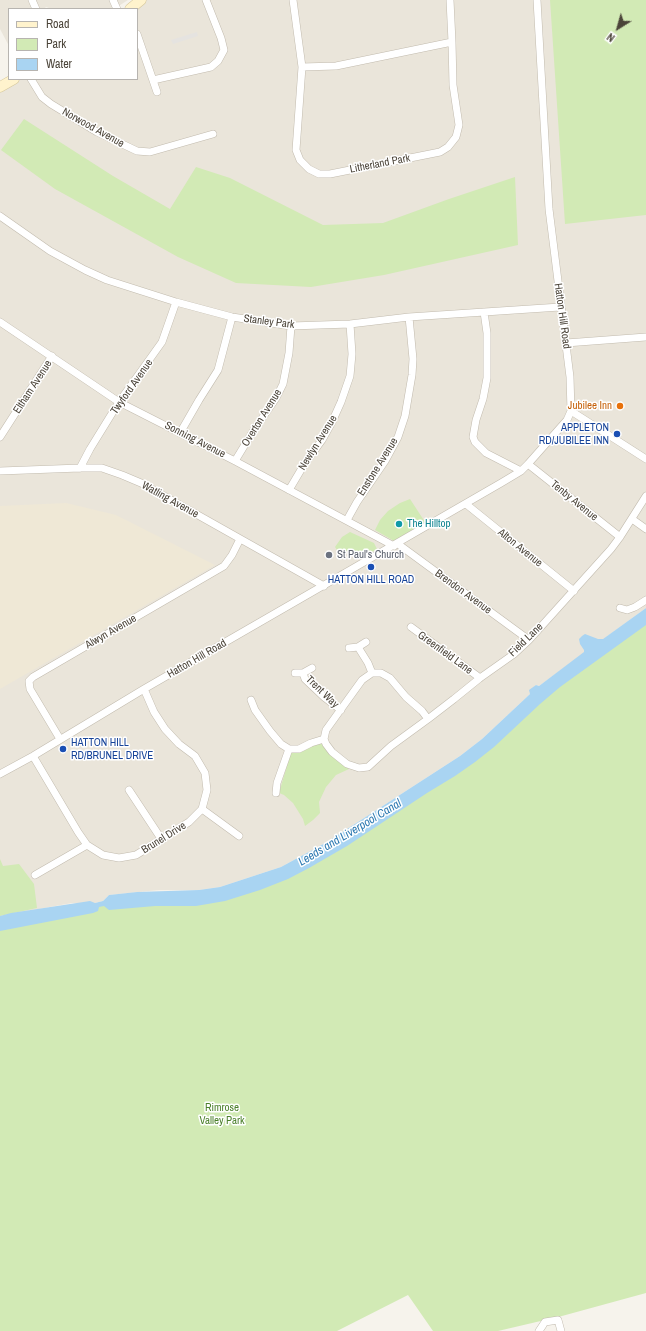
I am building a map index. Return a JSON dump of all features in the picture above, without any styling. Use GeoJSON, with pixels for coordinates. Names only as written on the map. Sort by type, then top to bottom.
{"type":"FeatureCollection","features":[{"type":"Feature","properties":{"kind":"main road"},"geometry":{"type":"LineString","coordinates":[[131,8],[140,0]]}},
{"type":"Feature","properties":{"kind":"main road"},"geometry":{"type":"LineString","coordinates":[[0,87],[12,80]]}},
{"type":"Feature","properties":{"kind":"street"},"geometry":{"type":"LineString","coordinates":[[153,80],[210,66],[218,61],[224,50],[221,38],[206,0]]}},
{"type":"Feature","properties":{"kind":"street","name":"Litherland Park"},"geometry":{"type":"LineString","coordinates":[[293,0],[302,67],[296,150],[300,160],[309,169],[319,174],[330,174],[440,152],[448,147],[456,136],[459,125],[453,85],[450,0]]}},
{"type":"Feature","properties":{"kind":"street","name":"Hatton Hill Road"},"geometry":{"type":"LineString","coordinates":[[0,774],[521,471],[567,420],[572,411],[566,343],[560,307],[549,209],[537,0]]}},
{"type":"Feature","properties":{"kind":"street"},"geometry":{"type":"LineString","coordinates":[[138,37],[157,92]]}},
{"type":"Feature","properties":{"kind":"street"},"geometry":{"type":"LineString","coordinates":[[302,67],[336,66],[452,42]]}},
{"type":"Feature","properties":{"kind":"street","name":"Norwood Avenue"},"geometry":{"type":"LineString","coordinates":[[32,80],[42,96],[51,104],[97,132],[137,151],[150,152],[213,134]]}},
{"type":"Feature","properties":{"kind":"street","name":"Stanley Park"},"geometry":{"type":"LineString","coordinates":[[0,216],[50,251],[107,280],[176,302],[232,317],[291,326],[350,324],[409,317],[560,307]]}},
{"type":"Feature","properties":{"kind":"street","name":"Twyford Avenue"},"geometry":{"type":"LineString","coordinates":[[80,468],[119,402],[162,342],[176,302]]}},
{"type":"Feature","properties":{"kind":"street"},"geometry":{"type":"LineString","coordinates":[[484,312],[488,346],[487,378],[473,437],[475,442],[486,453],[521,471]]}},
{"type":"Feature","properties":{"kind":"street"},"geometry":{"type":"LineString","coordinates":[[180,433],[198,400],[218,370],[232,317]]}},
{"type":"Feature","properties":{"kind":"street","name":"Enstone Avenue"},"geometry":{"type":"LineString","coordinates":[[348,520],[357,502],[385,461],[398,437],[405,416],[412,375],[413,359],[409,317]]}},
{"type":"Feature","properties":{"kind":"street","name":"Sonning Avenue"},"geometry":{"type":"LineString","coordinates":[[0,322],[119,402],[396,545]]}},
{"type":"Feature","properties":{"kind":"street","name":"Newlyn Avenue"},"geometry":{"type":"LineString","coordinates":[[289,490],[305,463],[322,440],[341,402],[350,376],[352,354],[350,324]]}},
{"type":"Feature","properties":{"kind":"street","name":"Overton Avenue"},"geometry":{"type":"LineString","coordinates":[[235,461],[276,398],[283,384],[289,353],[291,326]]}},
{"type":"Feature","properties":{"kind":"street"},"geometry":{"type":"LineString","coordinates":[[566,343],[646,337]]}},
{"type":"Feature","properties":{"kind":"street","name":"Eltham Avenue"},"geometry":{"type":"LineString","coordinates":[[0,437],[52,356]]}},
{"type":"Feature","properties":{"kind":"street"},"geometry":{"type":"LineString","coordinates":[[572,411],[646,459]]}},
{"type":"Feature","properties":{"kind":"street","name":"Tenby Avenue"},"geometry":{"type":"LineString","coordinates":[[528,464],[620,537]]}},
{"type":"Feature","properties":{"kind":"street","name":"Watling Avenue"},"geometry":{"type":"LineString","coordinates":[[0,471],[102,468],[141,483],[324,586]]}},
{"type":"Feature","properties":{"kind":"street","name":"Field Lane"},"geometry":{"type":"LineString","coordinates":[[324,739],[332,752],[347,764],[359,768],[368,767],[391,746],[514,654],[529,640],[574,591],[620,537],[646,496]]}},
{"type":"Feature","properties":{"kind":"street","name":"Alton Avenue"},"geometry":{"type":"LineString","coordinates":[[466,504],[574,591]]}},
{"type":"Feature","properties":{"kind":"street"},"geometry":{"type":"LineString","coordinates":[[632,519],[646,529]]}},
{"type":"Feature","properties":{"kind":"street","name":"Alwyn Avenue"},"geometry":{"type":"LineString","coordinates":[[60,739],[30,689],[29,681],[33,676],[224,566],[232,555],[240,539]]}},
{"type":"Feature","properties":{"kind":"street","name":"Brendon Avenue"},"geometry":{"type":"LineString","coordinates":[[396,545],[529,640]]}},
{"type":"Feature","properties":{"kind":"street"},"geometry":{"type":"LineString","coordinates":[[620,608],[627,610],[646,600]]}},
{"type":"Feature","properties":{"kind":"street","name":"Greenfield Lane"},"geometry":{"type":"LineString","coordinates":[[411,627],[480,678]]}},
{"type":"Feature","properties":{"kind":"street"},"geometry":{"type":"LineString","coordinates":[[349,648],[358,647],[366,642]]}},
{"type":"Feature","properties":{"kind":"street"},"geometry":{"type":"LineString","coordinates":[[358,647],[372,672]]}},
{"type":"Feature","properties":{"kind":"street","name":"Trent Way"},"geometry":{"type":"LineString","coordinates":[[312,668],[299,673],[324,697],[341,710]]}},
{"type":"Feature","properties":{"kind":"street"},"geometry":{"type":"LineString","coordinates":[[251,700],[254,710],[281,744],[289,749],[299,749],[324,739],[326,730],[362,680],[372,672]]}},
{"type":"Feature","properties":{"kind":"street"},"geometry":{"type":"LineString","coordinates":[[372,672],[390,678],[406,698],[422,711],[428,719]]}},
{"type":"Feature","properties":{"kind":"street"},"geometry":{"type":"LineString","coordinates":[[144,689],[154,712],[165,729],[179,744],[195,756],[205,773],[207,790],[202,809],[238,836]]}},
{"type":"Feature","properties":{"kind":"street"},"geometry":{"type":"LineString","coordinates":[[276,793],[276,783],[289,749]]}},
{"type":"Feature","properties":{"kind":"street"},"geometry":{"type":"LineString","coordinates":[[33,756],[87,846],[35,875]]}},
{"type":"Feature","properties":{"kind":"street"},"geometry":{"type":"LineString","coordinates":[[129,790],[162,840]]}},
{"type":"Feature","properties":{"kind":"street","name":"Brunel Drive"},"geometry":{"type":"LineString","coordinates":[[87,846],[103,855],[119,858],[136,856],[189,822],[202,809]]}},
{"type":"Feature","properties":{"kind":"street"},"geometry":{"type":"LineString","coordinates":[[539,1331],[545,1322],[558,1320],[561,1331]]}},
{"type":"Feature","properties":{"kind":"shaded area"},"geometry":{"type":"Polygon","coordinates":[[[0,0],[128,0],[116,8],[8,8],[8,44],[0,29],[0,0]]]}},
{"type":"Feature","properties":{"kind":"shaded area"},"geometry":{"type":"Polygon","coordinates":[[[141,0],[646,0],[646,608],[539,686],[536,685],[530,694],[482,739],[460,756],[327,842],[281,867],[220,887],[199,890],[159,890],[109,895],[103,901],[95,903],[72,903],[0,916],[0,87],[12,80],[138,80],[137,8],[141,0]]]}},
{"type":"Feature","properties":{"kind":"shaded area"},"geometry":{"type":"Polygon","coordinates":[[[197,32],[198,36],[173,44],[171,40],[197,32]]]}},
{"type":"Feature","properties":{"kind":"shaded area"},"geometry":{"type":"Polygon","coordinates":[[[66,503],[116,515],[215,565],[0,689],[0,506],[66,503]]]}},
{"type":"Feature","properties":{"kind":"green space"},"geometry":{"type":"Polygon","coordinates":[[[550,0],[646,0],[646,215],[565,224],[550,0]]]}},
{"type":"Feature","properties":{"kind":"green space"},"geometry":{"type":"Polygon","coordinates":[[[24,119],[113,176],[170,209],[196,167],[230,178],[323,225],[383,223],[515,177],[518,245],[384,275],[311,287],[236,283],[178,257],[55,189],[1,150],[24,119]]]}},
{"type":"Feature","properties":{"kind":"green space"},"geometry":{"type":"Polygon","coordinates":[[[410,499],[425,522],[394,541],[375,530],[380,520],[388,511],[400,503],[410,499]]]}},
{"type":"Feature","properties":{"kind":"green space"},"geometry":{"type":"Polygon","coordinates":[[[350,532],[374,543],[377,549],[361,559],[350,550],[339,553],[335,547],[342,537],[350,532]]]}},
{"type":"Feature","properties":{"kind":"green space","name":"Rimrose Valley Park"},"geometry":{"type":"Polygon","coordinates":[[[646,617],[646,1293],[562,1316],[498,1331],[433,1331],[408,1295],[337,1331],[0,1331],[0,924],[105,904],[158,899],[266,880],[410,796],[646,617]]]}},
{"type":"Feature","properties":{"kind":"green space"},"geometry":{"type":"Polygon","coordinates":[[[322,743],[327,751],[349,769],[336,775],[326,787],[319,802],[320,813],[305,826],[303,819],[293,803],[284,795],[279,793],[291,752],[300,752],[315,744],[322,743]]]}},
{"type":"Feature","properties":{"kind":"green space"},"geometry":{"type":"Polygon","coordinates":[[[0,859],[3,866],[19,864],[34,884],[37,908],[0,916],[0,859]]]}},
{"type":"Feature","properties":{"kind":"water","name":"Leeds and Liverpool Canal"},"geometry":{"type":"Polygon","coordinates":[[[646,608],[646,625],[560,687],[494,747],[475,762],[347,846],[288,879],[225,901],[196,906],[155,906],[109,910],[104,906],[99,907],[98,911],[93,913],[0,931],[0,916],[11,913],[90,901],[95,903],[103,901],[109,895],[137,892],[199,890],[220,887],[281,867],[327,842],[460,756],[482,739],[530,694],[529,690],[536,685],[539,686],[584,652],[579,639],[582,636],[585,634],[598,639],[603,639],[646,608]]]}},
{"type":"Feature","properties":{"kind":"place","name":"Jubilee Inn"},"geometry":{"type":"Point","coordinates":[620,406]}},
{"type":"Feature","properties":{"kind":"place","name":"APPLETON RD/JUBILEE INN"},"geometry":{"type":"Point","coordinates":[617,434]}},
{"type":"Feature","properties":{"kind":"place","name":"The Hilltop"},"geometry":{"type":"Point","coordinates":[399,524]}},
{"type":"Feature","properties":{"kind":"place","name":"St Paul's Church"},"geometry":{"type":"Point","coordinates":[329,555]}},
{"type":"Feature","properties":{"kind":"place","name":"HATTON HILL ROAD"},"geometry":{"type":"Point","coordinates":[371,567]}},
{"type":"Feature","properties":{"kind":"place","name":"HATTON HILL RD/BRUNEL DRIVE"},"geometry":{"type":"Point","coordinates":[63,749]}}]}
